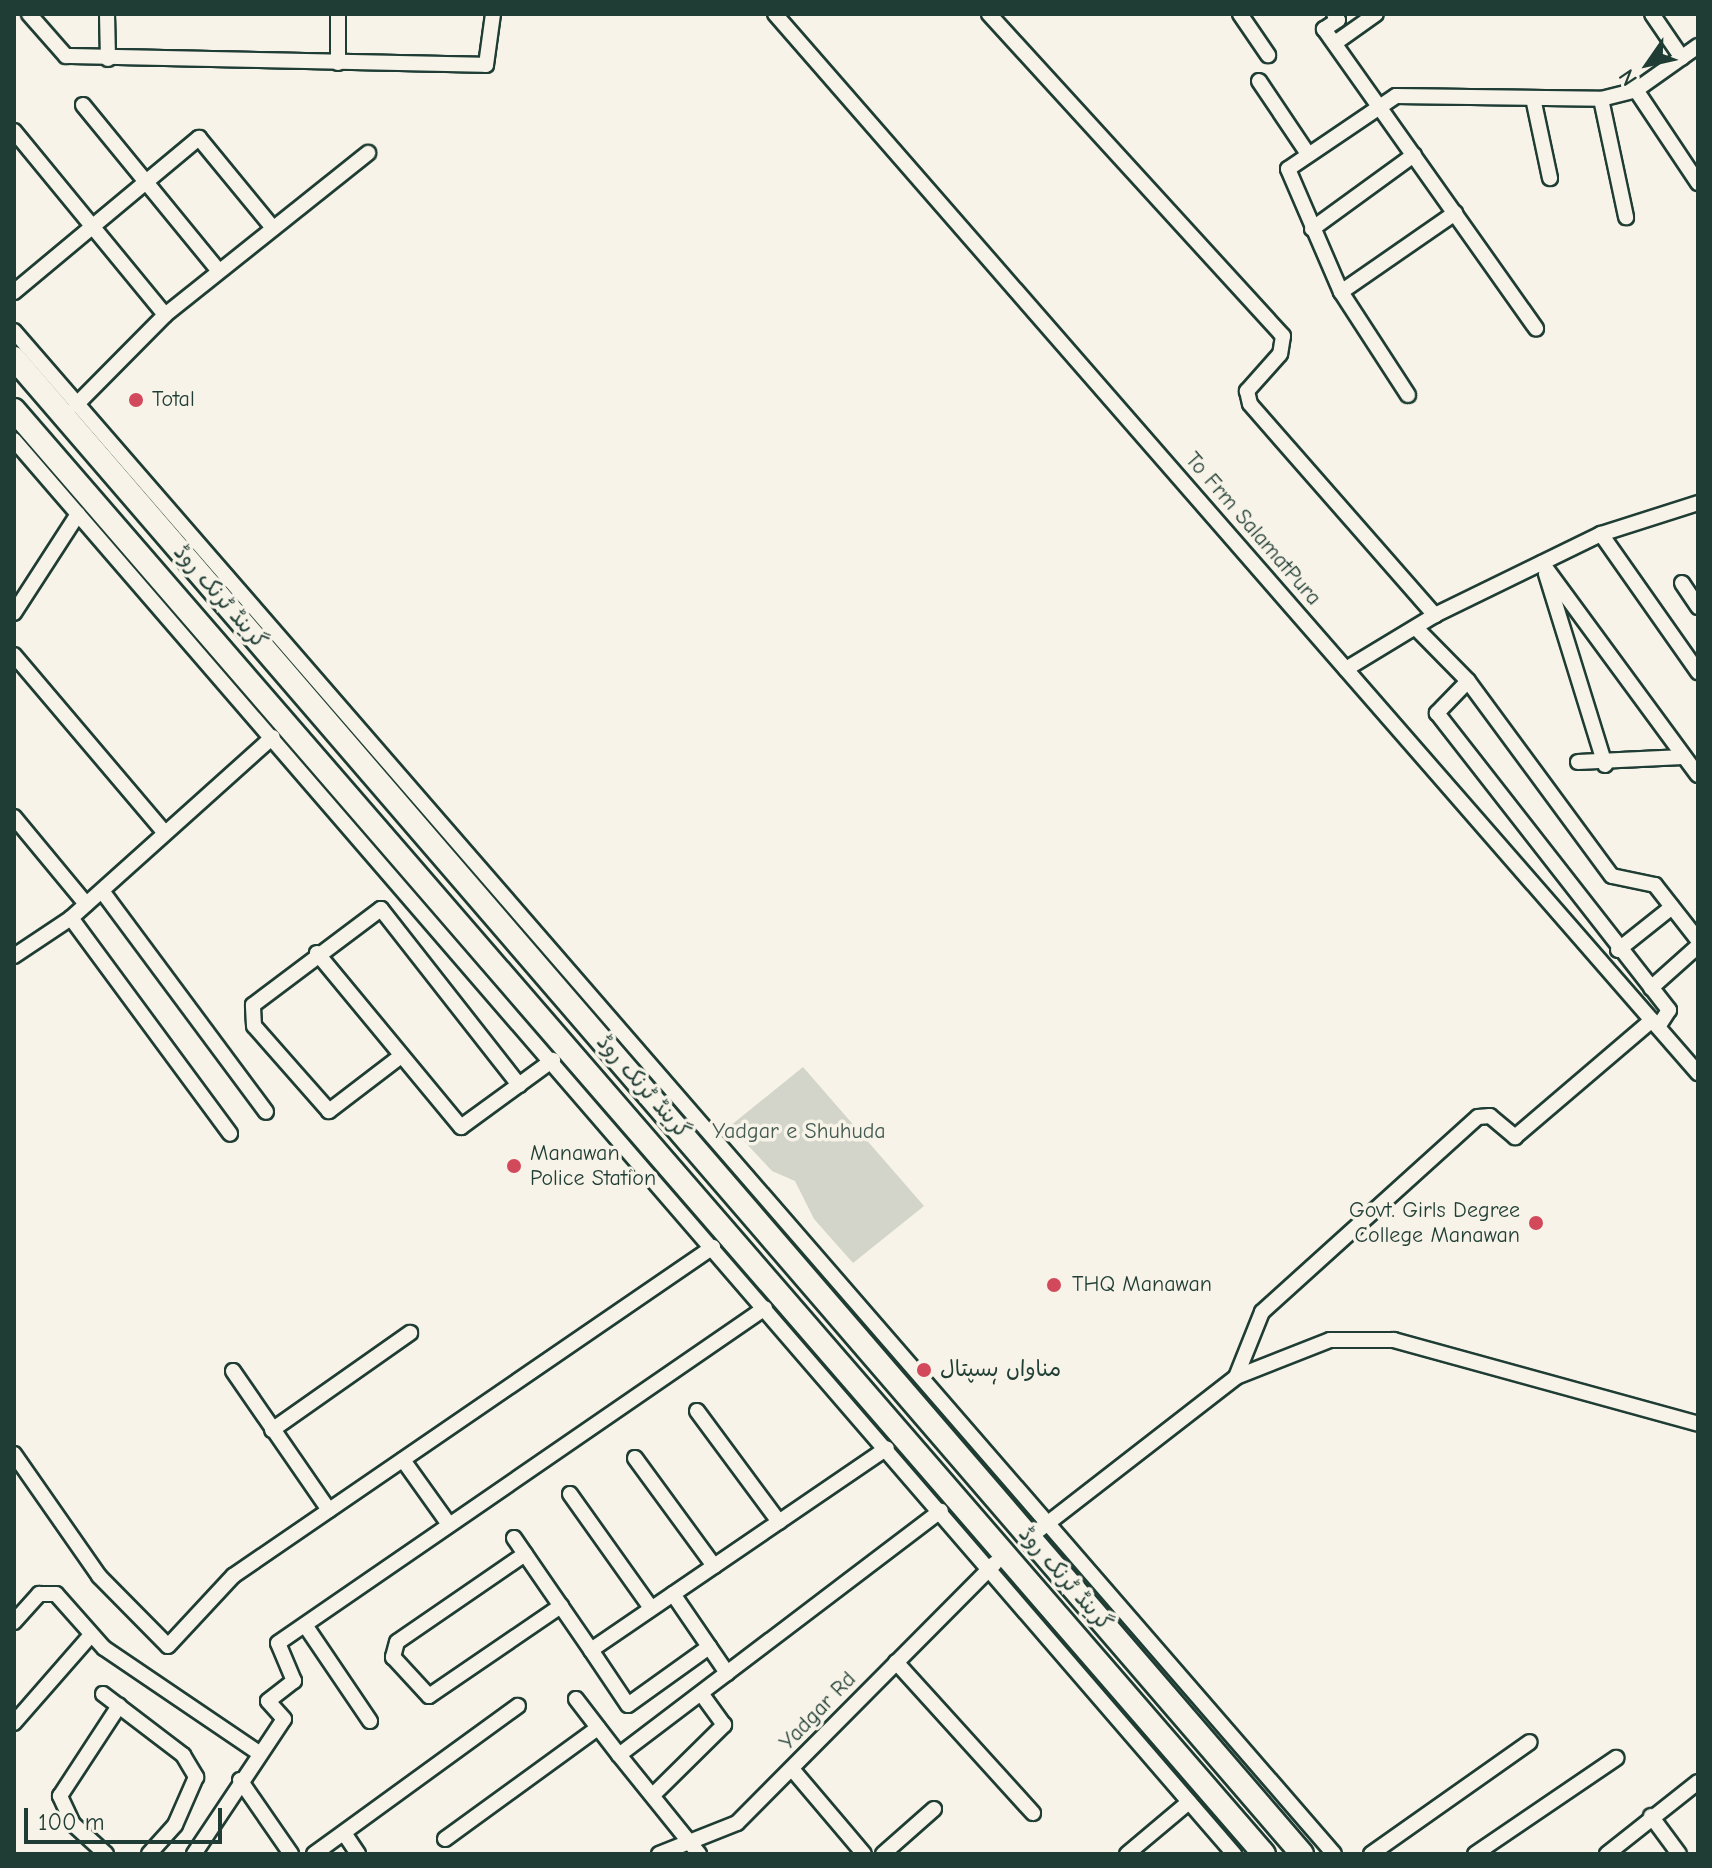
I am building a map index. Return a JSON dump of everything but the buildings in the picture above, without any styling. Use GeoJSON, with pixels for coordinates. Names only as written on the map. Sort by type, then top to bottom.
{"type":"FeatureCollection","features":[{"type":"Feature","properties":{"kind":"highway","name":"گرینڈ ٹرنک روڈ"},"geometry":{"type":"LineString","coordinates":[[14,358],[78,415],[123,472],[626,1051],[758,1221],[950,1428],[1302,1854]]}},
{"type":"Feature","properties":{"kind":"highway","name":"گرینڈ ٹرنک روڈ"},"geometry":{"type":"LineString","coordinates":[[14,410],[736,1242],[998,1561],[1264,1854]]}},
{"type":"Feature","properties":{"kind":"highway"},"geometry":{"type":"LineString","coordinates":[[736,1242],[758,1221]]}},
{"type":"Feature","properties":{"kind":"street"},"geometry":{"type":"LineString","coordinates":[[29,14],[66,56],[486,65],[493,14]]}},
{"type":"Feature","properties":{"kind":"street"},"geometry":{"type":"LineString","coordinates":[[107,14],[108,59]]}},
{"type":"Feature","properties":{"kind":"street"},"geometry":{"type":"LineString","coordinates":[[338,14],[338,63]]}},
{"type":"Feature","properties":{"kind":"street","name":"To Frm SalamatPura"},"geometry":{"type":"LineString","coordinates":[[775,14],[1698,1073]]}},
{"type":"Feature","properties":{"kind":"street"},"geometry":{"type":"LineString","coordinates":[[989,14],[1283,336],[1280,354],[1247,391],[1250,404],[1435,615]]}},
{"type":"Feature","properties":{"kind":"street"},"geometry":{"type":"LineString","coordinates":[[1240,14],[1268,55]]}},
{"type":"Feature","properties":{"kind":"street"},"geometry":{"type":"LineString","coordinates":[[1334,14],[1338,20],[1324,29],[1536,328]]}},
{"type":"Feature","properties":{"kind":"street"},"geometry":{"type":"LineString","coordinates":[[1335,43],[1376,14]]}},
{"type":"Feature","properties":{"kind":"street"},"geometry":{"type":"LineString","coordinates":[[1652,14],[1682,58]]}},
{"type":"Feature","properties":{"kind":"street"},"geometry":{"type":"LineString","coordinates":[[1408,395],[1341,292],[1288,174],[1308,154],[1396,96],[1601,99],[1636,90],[1698,46]]}},
{"type":"Feature","properties":{"kind":"street"},"geometry":{"type":"LineString","coordinates":[[1259,81],[1308,154]]}},
{"type":"Feature","properties":{"kind":"street"},"geometry":{"type":"LineString","coordinates":[[1636,90],[1698,183]]}},
{"type":"Feature","properties":{"kind":"street"},"geometry":{"type":"LineString","coordinates":[[1533,98],[1550,178]]}},
{"type":"Feature","properties":{"kind":"street"},"geometry":{"type":"LineString","coordinates":[[1601,99],[1626,217]]}},
{"type":"Feature","properties":{"kind":"street"},"geometry":{"type":"LineString","coordinates":[[83,105],[218,270]]}},
{"type":"Feature","properties":{"kind":"street"},"geometry":{"type":"LineString","coordinates":[[14,131],[165,315]]}},
{"type":"Feature","properties":{"kind":"street"},"geometry":{"type":"LineString","coordinates":[[14,292],[199,138],[273,228]]}},
{"type":"Feature","properties":{"kind":"street"},"geometry":{"type":"LineString","coordinates":[[14,331],[78,415],[165,315],[368,153]]}},
{"type":"Feature","properties":{"kind":"street"},"geometry":{"type":"LineString","coordinates":[[1312,229],[1414,155]]}},
{"type":"Feature","properties":{"kind":"street"},"geometry":{"type":"LineString","coordinates":[[1341,292],[1455,213]]}},
{"type":"Feature","properties":{"kind":"street"},"geometry":{"type":"LineString","coordinates":[[14,440],[941,1511],[998,1561],[1189,1802],[1234,1854]]}},
{"type":"Feature","properties":{"kind":"street"},"geometry":{"type":"LineString","coordinates":[[1346,669],[1435,615],[1601,534],[1698,503]]}},
{"type":"Feature","properties":{"kind":"street"},"geometry":{"type":"LineString","coordinates":[[14,613],[78,514]]}},
{"type":"Feature","properties":{"kind":"street"},"geometry":{"type":"LineString","coordinates":[[1601,534],[1698,672]]}},
{"type":"Feature","properties":{"kind":"street"},"geometry":{"type":"LineString","coordinates":[[1542,563],[1698,775]]}},
{"type":"Feature","properties":{"kind":"street"},"geometry":{"type":"LineString","coordinates":[[1542,563],[1605,765]]}},
{"type":"Feature","properties":{"kind":"street"},"geometry":{"type":"LineString","coordinates":[[1682,583],[1698,607]]}},
{"type":"Feature","properties":{"kind":"street"},"geometry":{"type":"LineString","coordinates":[[1416,628],[1468,681],[1612,876],[1649,881],[1698,940]]}},
{"type":"Feature","properties":{"kind":"street"},"geometry":{"type":"LineString","coordinates":[[14,655],[165,833]]}},
{"type":"Feature","properties":{"kind":"street"},"geometry":{"type":"LineString","coordinates":[[1236,1377],[1262,1312],[1478,1117],[1490,1116],[1515,1137],[1670,1014],[1437,713],[1468,681]]}},
{"type":"Feature","properties":{"kind":"street"},"geometry":{"type":"LineString","coordinates":[[14,956],[71,918],[273,737]]}},
{"type":"Feature","properties":{"kind":"street"},"geometry":{"type":"LineString","coordinates":[[1578,762],[1605,765],[1683,757]]}},
{"type":"Feature","properties":{"kind":"street"},"geometry":{"type":"LineString","coordinates":[[14,817],[86,904]]}},
{"type":"Feature","properties":{"kind":"street"},"geometry":{"type":"LineString","coordinates":[[102,891],[266,1112]]}},
{"type":"Feature","properties":{"kind":"street"},"geometry":{"type":"LineString","coordinates":[[1618,950],[1672,907]]}},
{"type":"Feature","properties":{"kind":"street"},"geometry":{"type":"LineString","coordinates":[[401,1056],[329,1111],[254,1026],[255,1001],[381,909],[519,1085]]}},
{"type":"Feature","properties":{"kind":"street"},"geometry":{"type":"LineString","coordinates":[[71,918],[230,1134]]}},
{"type":"Feature","properties":{"kind":"street"},"geometry":{"type":"LineString","coordinates":[[1651,988],[1698,946]]}},
{"type":"Feature","properties":{"kind":"street"},"geometry":{"type":"LineString","coordinates":[[317,953],[461,1127],[553,1060]]}},
{"type":"Feature","properties":{"kind":"street"},"geometry":{"type":"LineString","coordinates":[[626,1051],[950,1428]]}},
{"type":"Feature","properties":{"kind":"street"},"geometry":{"type":"LineString","coordinates":[[14,1454],[99,1576],[168,1646],[217,1588],[713,1247]]}},
{"type":"Feature","properties":{"kind":"street"},"geometry":{"type":"LineString","coordinates":[[194,1854],[240,1780],[284,1719],[270,1697],[294,1681],[278,1643],[448,1523],[765,1308]]}},
{"type":"Feature","properties":{"kind":"street"},"geometry":{"type":"LineString","coordinates":[[272,1430],[410,1333]]}},
{"type":"Feature","properties":{"kind":"street"},"geometry":{"type":"LineString","coordinates":[[1334,1854],[1038,1531],[1236,1377],[1283,1353],[1373,1337],[1698,1424]]}},
{"type":"Feature","properties":{"kind":"street"},"geometry":{"type":"LineString","coordinates":[[233,1371],[329,1510]]}},
{"type":"Feature","properties":{"kind":"street"},"geometry":{"type":"LineString","coordinates":[[697,1411],[779,1522]]}},
{"type":"Feature","properties":{"kind":"street"},"geometry":{"type":"LineString","coordinates":[[591,1650],[887,1448]]}},
{"type":"Feature","properties":{"kind":"street"},"geometry":{"type":"LineString","coordinates":[[635,1458],[714,1566]]}},
{"type":"Feature","properties":{"kind":"street"},"geometry":{"type":"LineString","coordinates":[[403,1460],[448,1523]]}},
{"type":"Feature","properties":{"kind":"street"},"geometry":{"type":"LineString","coordinates":[[570,1494],[651,1608]]}},
{"type":"Feature","properties":{"kind":"street"},"geometry":{"type":"LineString","coordinates":[[619,1755],[941,1511]]}},
{"type":"Feature","properties":{"kind":"street"},"geometry":{"type":"LineString","coordinates":[[514,1538],[628,1705],[709,1647]]}},
{"type":"Feature","properties":{"kind":"street"},"geometry":{"type":"LineString","coordinates":[[525,1554],[397,1642],[393,1657],[429,1696],[561,1606]]}},
{"type":"Feature","properties":{"kind":"street","name":"Yadgar Rd"},"geometry":{"type":"LineString","coordinates":[[659,1854],[690,1839],[737,1823],[998,1561]]}},
{"type":"Feature","properties":{"kind":"street"},"geometry":{"type":"LineString","coordinates":[[14,1622],[47,1592],[91,1635],[212,1728],[259,1753]]}},
{"type":"Feature","properties":{"kind":"street"},"geometry":{"type":"LineString","coordinates":[[673,1594],[727,1673]]}},
{"type":"Feature","properties":{"kind":"street"},"geometry":{"type":"LineString","coordinates":[[305,1625],[370,1721]]}},
{"type":"Feature","properties":{"kind":"street"},"geometry":{"type":"LineString","coordinates":[[14,1723],[91,1635]]}},
{"type":"Feature","properties":{"kind":"street"},"geometry":{"type":"LineString","coordinates":[[896,1662],[1033,1813]]}},
{"type":"Feature","properties":{"kind":"street"},"geometry":{"type":"LineString","coordinates":[[653,1795],[724,1725],[701,1693]]}},
{"type":"Feature","properties":{"kind":"street"},"geometry":{"type":"LineString","coordinates":[[103,1694],[183,1755],[196,1777],[175,1825],[149,1854]]}},
{"type":"Feature","properties":{"kind":"street"},"geometry":{"type":"LineString","coordinates":[[576,1699],[699,1854]]}},
{"type":"Feature","properties":{"kind":"street"},"geometry":{"type":"LineString","coordinates":[[106,1854],[73,1824],[60,1796],[119,1706]]}},
{"type":"Feature","properties":{"kind":"street"},"geometry":{"type":"LineString","coordinates":[[314,1854],[518,1706]]}},
{"type":"Feature","properties":{"kind":"street"},"geometry":{"type":"LineString","coordinates":[[445,1839],[598,1728]]}},
{"type":"Feature","properties":{"kind":"street"},"geometry":{"type":"LineString","coordinates":[[1371,1854],[1530,1742]]}},
{"type":"Feature","properties":{"kind":"street"},"geometry":{"type":"LineString","coordinates":[[1475,1854],[1616,1758]]}},
{"type":"Feature","properties":{"kind":"street"},"geometry":{"type":"LineString","coordinates":[[792,1769],[864,1854]]}},
{"type":"Feature","properties":{"kind":"street"},"geometry":{"type":"LineString","coordinates":[[240,1780],[291,1854]]}},
{"type":"Feature","properties":{"kind":"street"},"geometry":{"type":"LineString","coordinates":[[1607,1854],[1651,1816],[1698,1782]]}},
{"type":"Feature","properties":{"kind":"street"},"geometry":{"type":"LineString","coordinates":[[1127,1854],[1189,1802]]}},
{"type":"Feature","properties":{"kind":"street"},"geometry":{"type":"LineString","coordinates":[[883,1854],[934,1809]]}},
{"type":"Feature","properties":{"kind":"street"},"geometry":{"type":"LineString","coordinates":[[1651,1816],[1679,1854]]}},
{"type":"Feature","properties":{"kind":"street"},"geometry":{"type":"LineString","coordinates":[[344,1833],[358,1854]]}},
{"type":"Feature","properties":{"kind":"green space","name":"Yadgar e Shuhuda"},"geometry":{"type":"Polygon","coordinates":[[[803,1067],[924,1206],[853,1263],[814,1219],[795,1181],[772,1171],[730,1126],[803,1067]]]}},
{"type":"Feature","properties":{"kind":"place","name":"Total"},"geometry":{"type":"Point","coordinates":[136,400]}},
{"type":"Feature","properties":{"kind":"place","name":"Manawan Police Station"},"geometry":{"type":"Point","coordinates":[514,1166]}},
{"type":"Feature","properties":{"kind":"place","name":"Govt. Girls Degree College Manawan"},"geometry":{"type":"Point","coordinates":[1536,1223]}},
{"type":"Feature","properties":{"kind":"place","name":"THQ Manawan"},"geometry":{"type":"Point","coordinates":[1054,1285]}},
{"type":"Feature","properties":{"kind":"place","name":"مناواں ہسپتال"},"geometry":{"type":"Point","coordinates":[924,1370]}}]}
